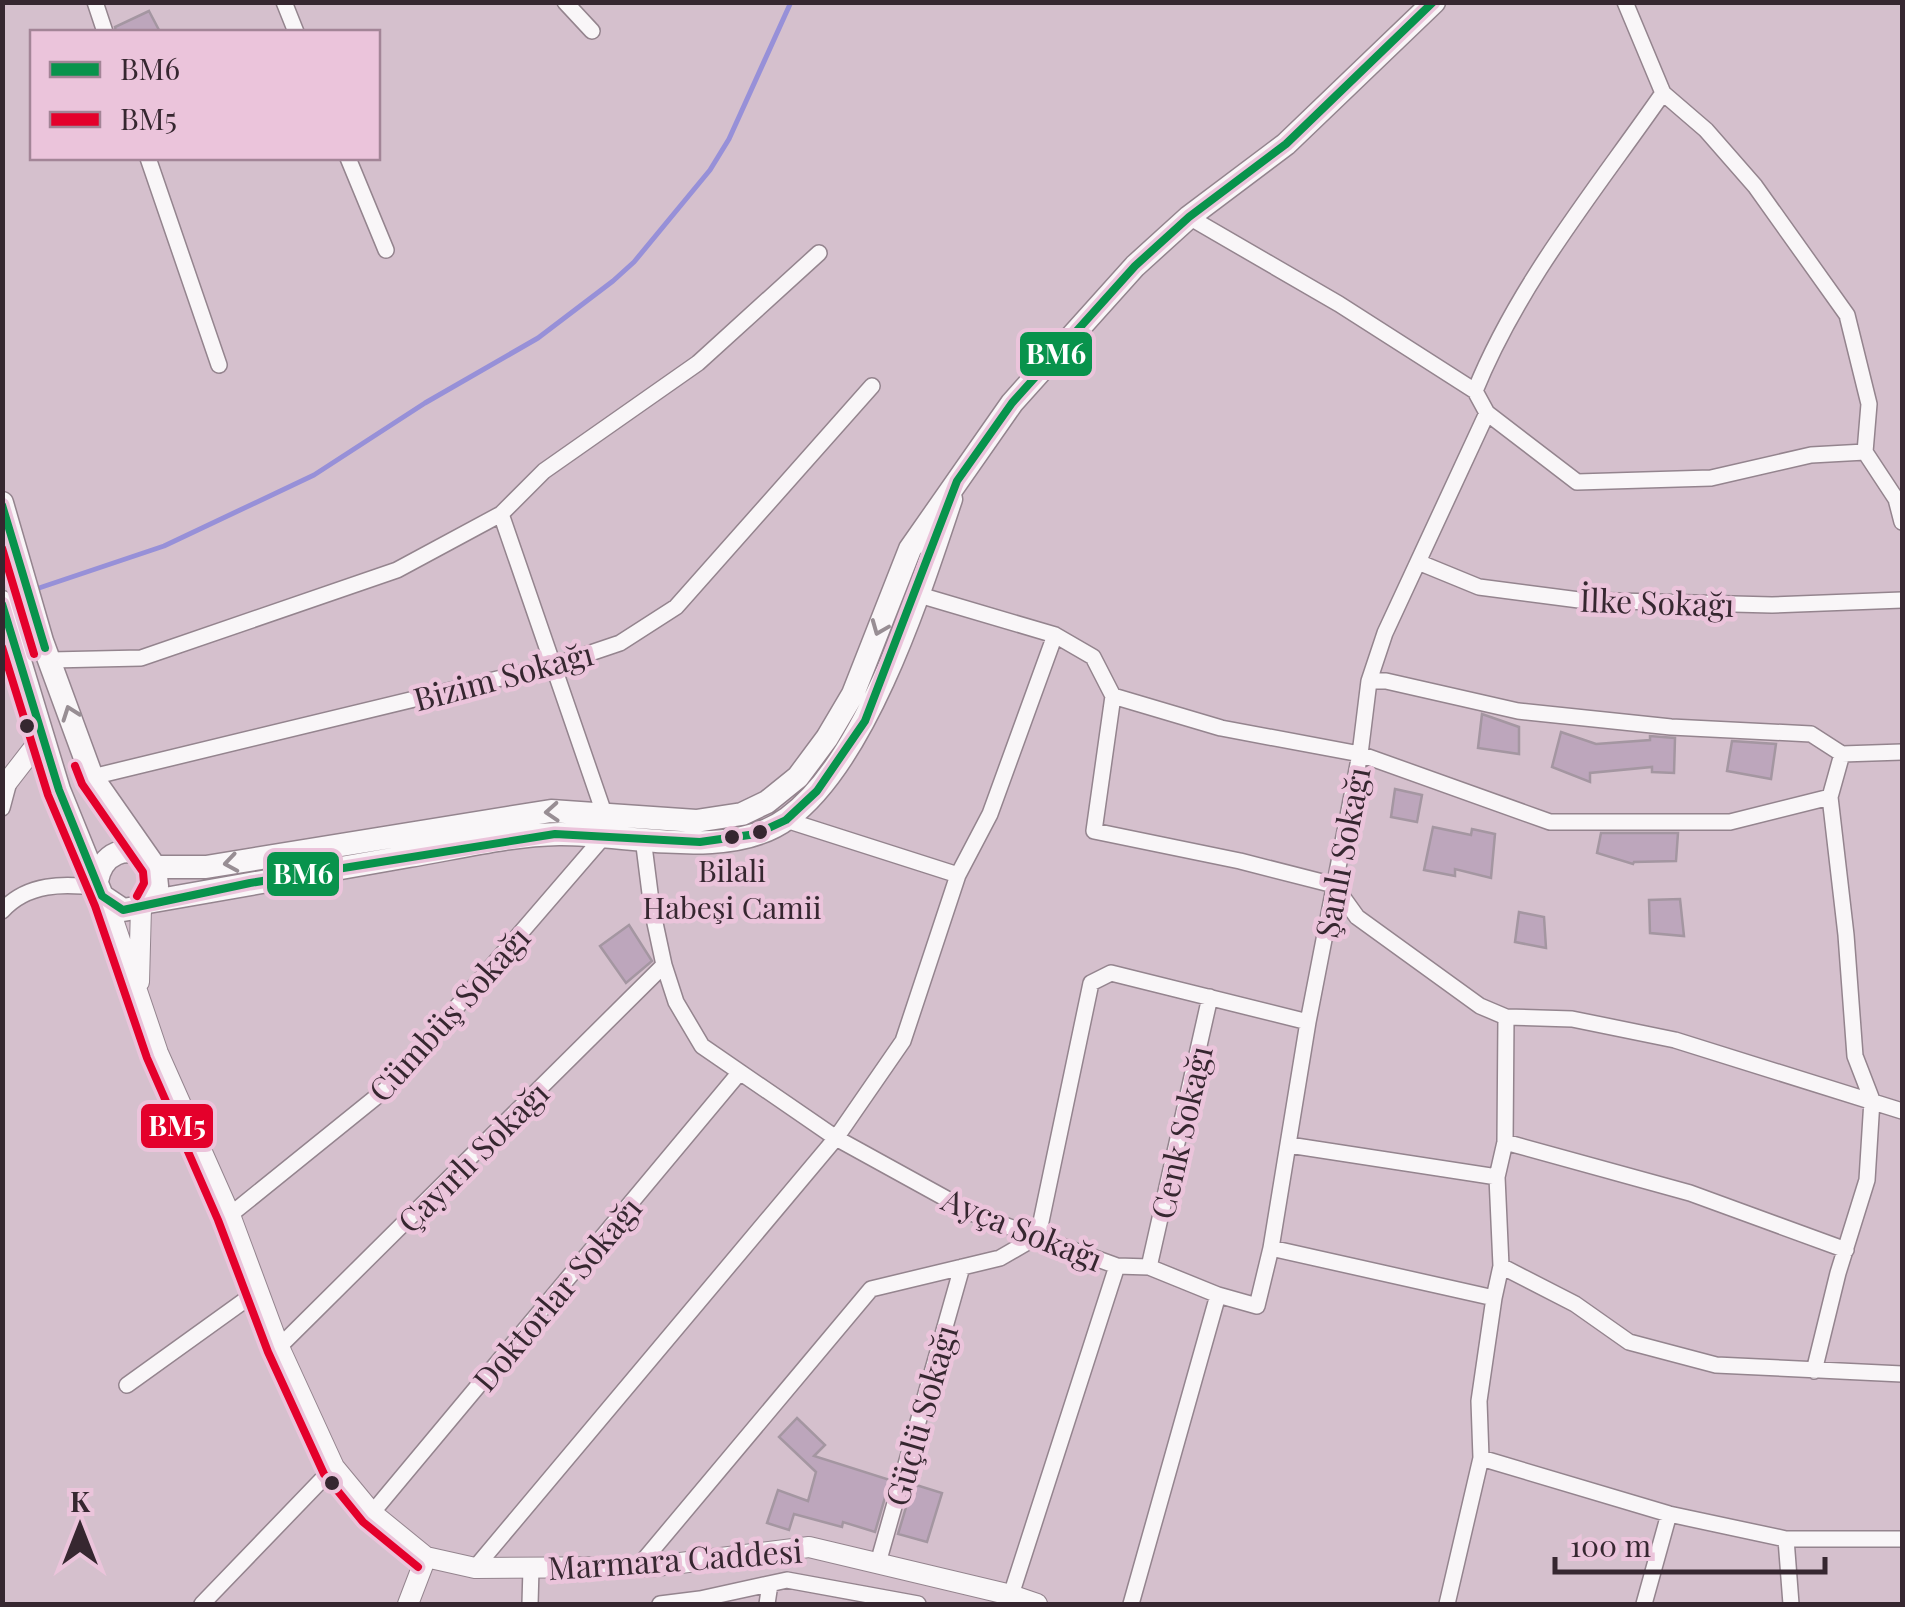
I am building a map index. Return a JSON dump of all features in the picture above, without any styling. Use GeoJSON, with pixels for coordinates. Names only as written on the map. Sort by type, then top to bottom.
{"type":"FeatureCollection","features":[{"type":"Feature","properties":{"kind":"main road"},"geometry":{"type":"LineString","coordinates":[[642,827],[700,842],[732,840],[774,828],[817,791],[865,721],[921,530],[1012,403],[1134,266],[1189,216],[1286,144],[1434,2]]}},
{"type":"Feature","properties":{"kind":"main road"},"geometry":{"type":"LineString","coordinates":[[2,504],[28,598],[92,777],[152,863],[157,886],[144,905]]}},
{"type":"Feature","properties":{"kind":"main road"},"geometry":{"type":"LineString","coordinates":[[605,824],[123,910],[101,890],[99,870],[112,855],[131,851],[152,863],[206,867],[551,811],[605,824],[642,827],[722,820],[756,810],[798,777],[828,738],[906,589]]}},
{"type":"Feature","properties":{"kind":"main road","name":"Marmara Caddesi"},"geometry":{"type":"LineString","coordinates":[[3,604],[59,790],[101,890]]}},
{"type":"Feature","properties":{"kind":"main road"},"geometry":{"type":"LineString","coordinates":[[756,810],[786,820]]}},
{"type":"Feature","properties":{"kind":"street"},"geometry":{"type":"LineString","coordinates":[[95,2],[104,30]]}},
{"type":"Feature","properties":{"kind":"street"},"geometry":{"type":"LineString","coordinates":[[284,2],[295,30]]}},
{"type":"Feature","properties":{"kind":"street"},"geometry":{"type":"LineString","coordinates":[[564,2],[592,31]]}},
{"type":"Feature","properties":{"kind":"street"},"geometry":{"type":"LineString","coordinates":[[1625,2],[1663,92],[1706,130],[1755,186],[1847,315],[1869,404],[1866,452],[1896,499],[1902,522]]}},
{"type":"Feature","properties":{"kind":"street"},"geometry":{"type":"LineString","coordinates":[[1475,391],[1489,356],[1574,216],[1663,92]]}},
{"type":"Feature","properties":{"kind":"street"},"geometry":{"type":"LineString","coordinates":[[149,160],[219,365]]}},
{"type":"Feature","properties":{"kind":"street"},"geometry":{"type":"LineString","coordinates":[[349,160],[386,250]]}},
{"type":"Feature","properties":{"kind":"street"},"geometry":{"type":"LineString","coordinates":[[1189,216],[1339,304],[1475,391],[1487,413],[1577,482],[1711,478],[1810,455],[1866,452]]}},
{"type":"Feature","properties":{"kind":"street"},"geometry":{"type":"LineString","coordinates":[[46,651],[141,658],[397,570],[501,514],[544,471],[698,363],[819,254]]}},
{"type":"Feature","properties":{"kind":"street","name":"Bizim Sokağı"},"geometry":{"type":"LineString","coordinates":[[92,777],[556,665],[620,643],[676,607],[872,386]]}},
{"type":"Feature","properties":{"kind":"street","name":"Şanlı Sokağı"},"geometry":{"type":"LineString","coordinates":[[1271,1248],[1308,1022],[1360,754],[1369,681],[1385,632],[1487,413]]}},
{"type":"Feature","properties":{"kind":"street"},"geometry":{"type":"LineString","coordinates":[[501,514],[556,665],[605,824]]}},
{"type":"Feature","properties":{"kind":"street","name":"İlke Sokağı"},"geometry":{"type":"LineString","coordinates":[[1418,562],[1479,587],[1578,600],[1772,605],[1902,600]]}},
{"type":"Feature","properties":{"kind":"street"},"geometry":{"type":"LineString","coordinates":[[906,589],[1055,635],[1093,658],[1113,696],[1094,831],[1240,860],[1334,885],[1357,916],[1480,1006],[1506,1017],[1572,1019],[1675,1040],[1902,1112]]}},
{"type":"Feature","properties":{"kind":"street"},"geometry":{"type":"LineString","coordinates":[[475,1568],[836,1138],[903,1041],[958,875],[990,814],[1055,635]]}},
{"type":"Feature","properties":{"kind":"street"},"geometry":{"type":"LineString","coordinates":[[1369,681],[1386,681],[1518,711],[1672,728],[1811,734],[1842,754],[1902,752]]}},
{"type":"Feature","properties":{"kind":"street"},"geometry":{"type":"LineString","coordinates":[[1113,696],[1221,728],[1360,754],[1550,822],[1730,822],[1830,797]]}},
{"type":"Feature","properties":{"kind":"street"},"geometry":{"type":"LineString","coordinates":[[2,808],[6,783],[42,736]]}},
{"type":"Feature","properties":{"kind":"street"},"geometry":{"type":"LineString","coordinates":[[1814,1371],[1867,1180],[1872,1100],[1856,1056],[1830,797],[1842,754]]}},
{"type":"Feature","properties":{"kind":"street"},"geometry":{"type":"LineString","coordinates":[[786,820],[958,875]]}},
{"type":"Feature","properties":{"kind":"street","name":"Cümbüş Sokağı"},"geometry":{"type":"LineString","coordinates":[[230,1215],[386,1089],[605,824]]}},
{"type":"Feature","properties":{"kind":"street","name":"Ayça Sokağı"},"geometry":{"type":"LineString","coordinates":[[642,827],[652,909],[664,965],[676,1002],[702,1046],[836,1138],[974,1214],[1117,1266],[1149,1268],[1258,1306],[1271,1248]]}},
{"type":"Feature","properties":{"kind":"street"},"geometry":{"type":"LineString","coordinates":[[2,911],[14,898],[64,883],[101,890]]}},
{"type":"Feature","properties":{"kind":"street","name":"Marmara Caddesi"},"geometry":{"type":"LineString","coordinates":[[101,890],[158,1053],[230,1215],[279,1347],[334,1467],[372,1514],[426,1557],[475,1568],[638,1567],[809,1547],[1038,1604]]}},
{"type":"Feature","properties":{"kind":"street","name":"Marmara Caddesi"},"geometry":{"type":"LineString","coordinates":[[139,994],[144,905]]}},
{"type":"Feature","properties":{"kind":"street","name":"Çayırlı Sokağı"},"geometry":{"type":"LineString","coordinates":[[279,1347],[664,965]]}},
{"type":"Feature","properties":{"kind":"street"},"geometry":{"type":"LineString","coordinates":[[638,1567],[871,1289],[1000,1258],[1038,1236],[1091,982],[1112,972],[1308,1022]]}},
{"type":"Feature","properties":{"kind":"street","name":"Cenk Sokağı"},"geometry":{"type":"LineString","coordinates":[[1149,1268],[1210,996]]}},
{"type":"Feature","properties":{"kind":"street"},"geometry":{"type":"LineString","coordinates":[[1447,1604],[1481,1458],[1479,1402],[1502,1266],[1496,1177],[1506,1142],[1506,1017]]}},
{"type":"Feature","properties":{"kind":"street","name":"Doktorlar Sokağı"},"geometry":{"type":"LineString","coordinates":[[372,1514],[740,1072]]}},
{"type":"Feature","properties":{"kind":"street"},"geometry":{"type":"LineString","coordinates":[[1506,1142],[1690,1192],[1846,1250]]}},
{"type":"Feature","properties":{"kind":"street"},"geometry":{"type":"LineString","coordinates":[[1289,1145],[1496,1177]]}},
{"type":"Feature","properties":{"kind":"street"},"geometry":{"type":"LineString","coordinates":[[1271,1248],[1494,1298]]}},
{"type":"Feature","properties":{"kind":"street","name":"Güçlü Sokağı"},"geometry":{"type":"LineString","coordinates":[[878,1563],[962,1266]]}},
{"type":"Feature","properties":{"kind":"street"},"geometry":{"type":"LineString","coordinates":[[1011,1595],[1117,1266]]}},
{"type":"Feature","properties":{"kind":"street"},"geometry":{"type":"LineString","coordinates":[[1502,1266],[1575,1304],[1629,1342],[1716,1365],[1902,1374]]}},
{"type":"Feature","properties":{"kind":"street"},"geometry":{"type":"LineString","coordinates":[[126,1385],[259,1290]]}},
{"type":"Feature","properties":{"kind":"street"},"geometry":{"type":"LineString","coordinates":[[1131,1604],[1218,1295]]}},
{"type":"Feature","properties":{"kind":"street"},"geometry":{"type":"LineString","coordinates":[[1481,1458],[1668,1514],[1786,1539],[1902,1539]]}},
{"type":"Feature","properties":{"kind":"street"},"geometry":{"type":"LineString","coordinates":[[202,1604],[334,1467]]}},
{"type":"Feature","properties":{"kind":"street"},"geometry":{"type":"LineString","coordinates":[[1644,1604],[1668,1514]]}},
{"type":"Feature","properties":{"kind":"street"},"geometry":{"type":"LineString","coordinates":[[1786,1539],[1791,1604]]}},
{"type":"Feature","properties":{"kind":"street"},"geometry":{"type":"LineString","coordinates":[[408,1604],[426,1557]]}},
{"type":"Feature","properties":{"kind":"street"},"geometry":{"type":"LineString","coordinates":[[530,1604],[531,1568]]}},
{"type":"Feature","properties":{"kind":"street"},"geometry":{"type":"LineString","coordinates":[[660,1604],[699,1602],[786,1580],[918,1604]]}},
{"type":"Feature","properties":{"kind":"street"},"geometry":{"type":"LineString","coordinates":[[767,1604],[770,1584]]}},
{"type":"Feature","properties":{"kind":"building"},"geometry":{"type":"Polygon","coordinates":[[[149,11],[159,30],[116,30],[149,11]]]}},
{"type":"Feature","properties":{"kind":"building"},"geometry":{"type":"Polygon","coordinates":[[[1482,714],[1519,727],[1519,754],[1478,748],[1482,714]]]}},
{"type":"Feature","properties":{"kind":"building"},"geometry":{"type":"Polygon","coordinates":[[[1561,732],[1596,744],[1650,740],[1650,736],[1675,738],[1674,773],[1652,772],[1652,767],[1590,773],[1590,782],[1552,767],[1561,732]]]}},
{"type":"Feature","properties":{"kind":"building"},"geometry":{"type":"Polygon","coordinates":[[[1732,741],[1776,744],[1771,779],[1727,771],[1732,741]]]}},
{"type":"Feature","properties":{"kind":"building"},"geometry":{"type":"Polygon","coordinates":[[[1395,789],[1422,795],[1417,822],[1391,817],[1395,789]]]}},
{"type":"Feature","properties":{"kind":"building"},"geometry":{"type":"Polygon","coordinates":[[[1433,827],[1471,835],[1472,829],[1495,834],[1491,878],[1455,869],[1455,876],[1424,870],[1433,827]]]}},
{"type":"Feature","properties":{"kind":"building"},"geometry":{"type":"Polygon","coordinates":[[[1601,833],[1678,833],[1676,861],[1633,864],[1597,853],[1601,833]]]}},
{"type":"Feature","properties":{"kind":"building"},"geometry":{"type":"Polygon","coordinates":[[[1680,899],[1684,936],[1650,933],[1649,900],[1680,899]]]}},
{"type":"Feature","properties":{"kind":"building"},"geometry":{"type":"Polygon","coordinates":[[[1519,912],[1544,917],[1546,948],[1515,942],[1519,912]]]}},
{"type":"Feature","properties":{"kind":"building","name":"Bilali Habeşi Camii"},"geometry":{"type":"Polygon","coordinates":[[[629,925],[652,961],[626,983],[600,946],[629,925]]]}},
{"type":"Feature","properties":{"kind":"building"},"geometry":{"type":"Polygon","coordinates":[[[797,1418],[825,1445],[814,1456],[890,1480],[875,1532],[794,1514],[789,1530],[767,1523],[778,1490],[808,1501],[816,1472],[779,1437],[797,1418]]]}},
{"type":"Feature","properties":{"kind":"building"},"geometry":{"type":"Polygon","coordinates":[[[913,1484],[942,1493],[927,1542],[898,1534],[913,1484]]]}},
{"type":"Feature","properties":{"kind":"waterway"},"geometry":{"type":"LineString","coordinates":[[36,589],[164,546],[314,475],[425,403],[538,338],[613,281],[634,262],[710,170],[729,139],[791,2]]}},
{"type":"Feature","properties":{"kind":"transit line","name":"BM6"},"geometry":{"type":"LineString","coordinates":[[2,604],[59,790],[102,896],[123,910],[250,883],[555,834],[700,842],[756,834],[786,820],[817,791],[865,721],[957,481],[1012,403],[1135,266],[1189,217],[1286,144],[1433,2]]}},
{"type":"Feature","properties":{"kind":"transit line","name":"BM6"},"geometry":{"type":"LineString","coordinates":[[2,505],[45,648]]}},
{"type":"Feature","properties":{"kind":"transit line","name":"BM5"},"geometry":{"type":"LineString","coordinates":[[2,548],[34,654]]}},
{"type":"Feature","properties":{"kind":"transit line","name":"BM5"},"geometry":{"type":"LineString","coordinates":[[2,647],[48,795],[95,906],[147,1058],[218,1220],[268,1352],[324,1474],[363,1522],[418,1567]]}},
{"type":"Feature","properties":{"kind":"transit line","name":"BM5"},"geometry":{"type":"LineString","coordinates":[[75,766],[82,784],[143,872],[144,883],[137,896]]}},
{"type":"Feature","properties":{"kind":"place","name":"Bilali Habeşi Camii"},"geometry":{"type":"Point","coordinates":[732,837]}}]}
